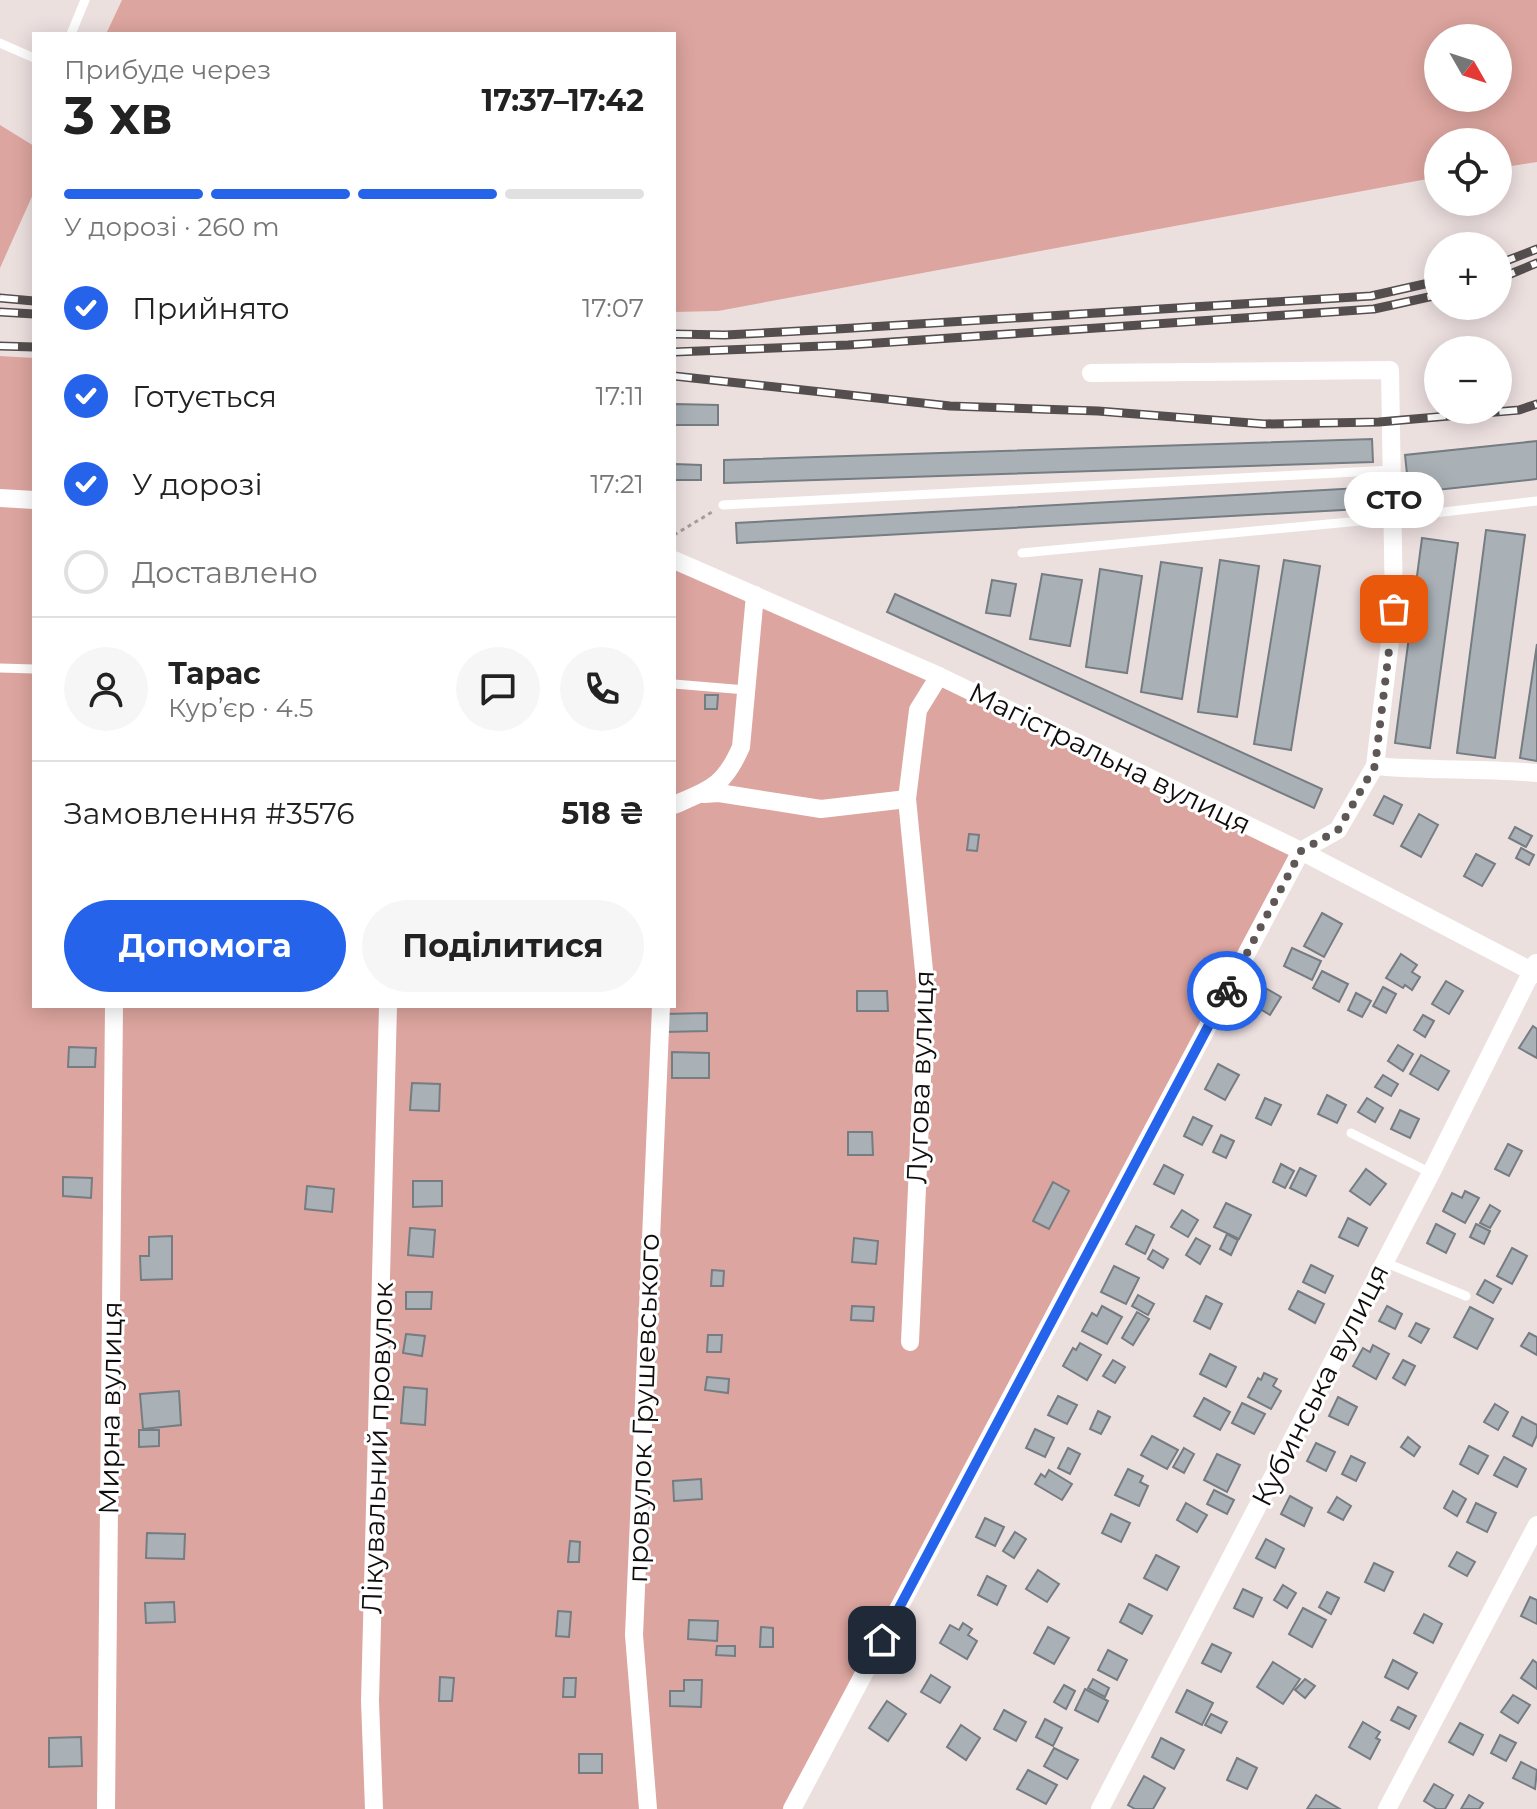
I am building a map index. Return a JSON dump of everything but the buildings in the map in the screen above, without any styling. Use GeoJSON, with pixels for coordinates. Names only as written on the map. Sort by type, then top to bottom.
{"type":"FeatureCollection","features":[{"type":"Feature","properties":{"kind":"street"},"geometry":{"type":"LineString","coordinates":[[792,1809],[1301,851],[1338,830],[1375,766],[1394,609],[1390,370],[1091,373]]}},
{"type":"Feature","properties":{"kind":"street"},"geometry":{"type":"LineString","coordinates":[[0,498],[32,500]]}},
{"type":"Feature","properties":{"kind":"street","name":"Магістральна вулиця"},"geometry":{"type":"LineString","coordinates":[[676,561],[939,676],[1535,968]]}},
{"type":"Feature","properties":{"kind":"street"},"geometry":{"type":"LineString","coordinates":[[676,804],[720,783],[741,747],[755,595]]}},
{"type":"Feature","properties":{"kind":"street","name":"Лугова вулиця"},"geometry":{"type":"LineString","coordinates":[[910,1342],[926,991],[907,799],[918,710],[939,676]]}},
{"type":"Feature","properties":{"kind":"street"},"geometry":{"type":"LineString","coordinates":[[1375,766],[1537,773]]}},
{"type":"Feature","properties":{"kind":"street"},"geometry":{"type":"LineString","coordinates":[[697,795],[719,793],[821,809],[907,799]]}},
{"type":"Feature","properties":{"kind":"street","name":"Кубинська вулиця"},"geometry":{"type":"LineString","coordinates":[[1100,1809],[1535,968]]}},
{"type":"Feature","properties":{"kind":"street","name":"Мирна вулиця"},"geometry":{"type":"LineString","coordinates":[[106,1809],[114,1008]]}},
{"type":"Feature","properties":{"kind":"street","name":"Лікувальний провулок"},"geometry":{"type":"LineString","coordinates":[[374,1809],[370,1701],[388,1008]]}},
{"type":"Feature","properties":{"kind":"street","name":"провулок Грушевського"},"geometry":{"type":"LineString","coordinates":[[648,1809],[634,1635],[661,1008]]}},
{"type":"Feature","properties":{"kind":"street"},"geometry":{"type":"LineString","coordinates":[[1387,1809],[1537,1525]]}},
{"type":"Feature","properties":{"kind":"lane"},"geometry":{"type":"LineString","coordinates":[[72,32],[85,0]]}},
{"type":"Feature","properties":{"kind":"lane"},"geometry":{"type":"LineString","coordinates":[[0,43],[32,57]]}},
{"type":"Feature","properties":{"kind":"lane"},"geometry":{"type":"LineString","coordinates":[[723,505],[1392,470]]}},
{"type":"Feature","properties":{"kind":"lane"},"geometry":{"type":"LineString","coordinates":[[1022,553],[1537,501]]}},
{"type":"Feature","properties":{"kind":"lane"},"geometry":{"type":"LineString","coordinates":[[0,668],[32,669]]}},
{"type":"Feature","properties":{"kind":"lane"},"geometry":{"type":"LineString","coordinates":[[676,684],[746,690]]}},
{"type":"Feature","properties":{"kind":"lane"},"geometry":{"type":"LineString","coordinates":[[1351,1133],[1431,1173]]}},
{"type":"Feature","properties":{"kind":"lane"},"geometry":{"type":"LineString","coordinates":[[1384,1262],[1466,1296]]}},
{"type":"Feature","properties":{"kind":"path"},"geometry":{"type":"LineString","coordinates":[[676,534],[723,505]]}},
{"type":"Feature","properties":{"kind":"shaded area"},"geometry":{"type":"Polygon","coordinates":[[[122,0],[1537,0],[1537,162],[1512,166],[1512,128],[1424,128],[1424,180],[718,311],[676,312],[676,32],[107,32],[122,0]]]}},
{"type":"Feature","properties":{"kind":"shaded area"},"geometry":{"type":"Polygon","coordinates":[[[0,125],[32,145],[32,196],[0,268],[0,125]]]}},
{"type":"Feature","properties":{"kind":"shaded area"},"geometry":{"type":"Polygon","coordinates":[[[0,356],[32,358],[32,1008],[676,1008],[676,561],[1301,851],[792,1809],[0,1809],[0,356]]]}},
{"type":"Feature","properties":{"kind":"railway"},"geometry":{"type":"LineString","coordinates":[[1512,259],[1537,249]]}},
{"type":"Feature","properties":{"kind":"railway"},"geometry":{"type":"LineString","coordinates":[[1512,273],[1537,263]]}},
{"type":"Feature","properties":{"kind":"railway"},"geometry":{"type":"LineString","coordinates":[[676,334],[725,335],[837,329],[1371,296],[1424,284]]}},
{"type":"Feature","properties":{"kind":"railway"},"geometry":{"type":"LineString","coordinates":[[0,298],[32,301]]}},
{"type":"Feature","properties":{"kind":"railway"},"geometry":{"type":"LineString","coordinates":[[676,352],[848,345],[1374,309],[1424,298]]}},
{"type":"Feature","properties":{"kind":"railway"},"geometry":{"type":"LineString","coordinates":[[0,312],[32,314]]}},
{"type":"Feature","properties":{"kind":"railway"},"geometry":{"type":"LineString","coordinates":[[0,346],[32,347]]}},
{"type":"Feature","properties":{"kind":"railway"},"geometry":{"type":"LineString","coordinates":[[676,376],[950,406],[1098,411],[1264,424],[1379,422],[1519,410],[1537,404]]}},
{"type":"Feature","properties":{"kind":"way so far"},"geometry":{"type":"LineString","coordinates":[[1227,991],[1301,851],[1338,830],[1375,766],[1394,609]]}},
{"type":"Feature","properties":{"kind":"place","name":"СТО"},"geometry":{"type":"Point","coordinates":[1394,609]}},
{"type":"Feature","properties":{"kind":"route"},"geometry":{"type":"LineString","coordinates":[[882,1640],[1227,991]]}}]}
